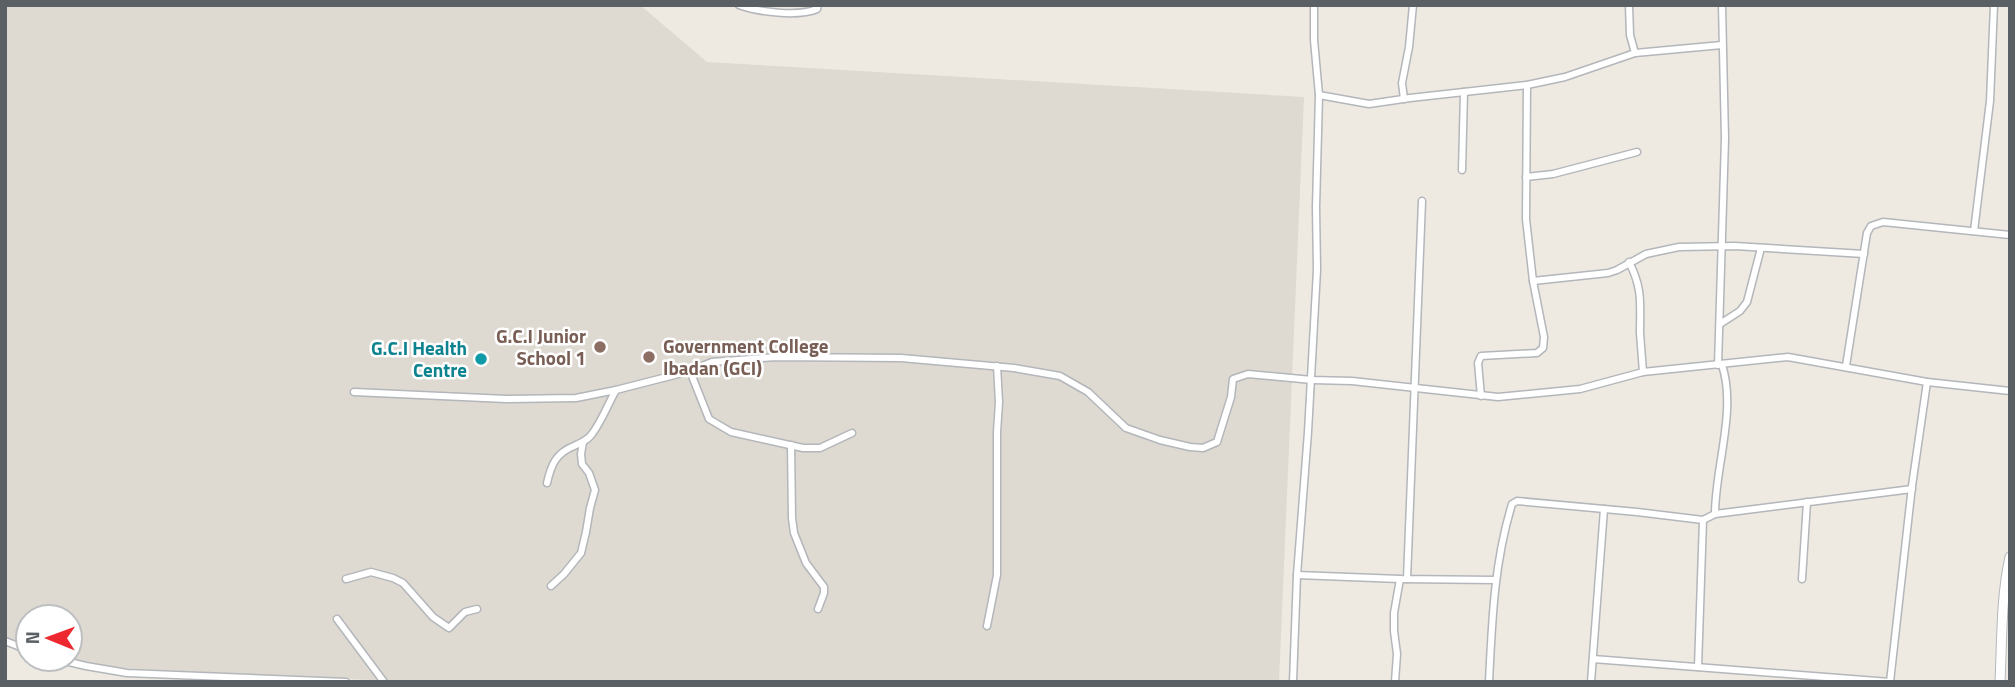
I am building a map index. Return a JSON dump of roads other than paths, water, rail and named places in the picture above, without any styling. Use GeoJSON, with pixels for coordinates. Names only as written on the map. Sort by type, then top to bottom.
{"type":"FeatureCollection","features":[{"type":"Feature","properties":{"kind":"street"},"geometry":{"type":"LineString","coordinates":[[739,5],[768,11],[798,12],[817,9],[818,5]]}},
{"type":"Feature","properties":{"kind":"street"},"geometry":{"type":"LineString","coordinates":[[1293,682],[1297,575],[1317,270],[1319,95],[1314,5]]}},
{"type":"Feature","properties":{"kind":"street"},"geometry":{"type":"LineString","coordinates":[[1392,101],[1402,83],[1413,5]]}},
{"type":"Feature","properties":{"kind":"street"},"geometry":{"type":"LineString","coordinates":[[1629,5],[1630,35],[1635,53]]}},
{"type":"Feature","properties":{"kind":"street"},"geometry":{"type":"LineString","coordinates":[[1715,514],[1715,492],[1727,404],[1726,376],[1720,365],[1725,139],[1722,5]]}},
{"type":"Feature","properties":{"kind":"street"},"geometry":{"type":"LineString","coordinates":[[1974,231],[1990,101],[1994,5]]}},
{"type":"Feature","properties":{"kind":"street"},"geometry":{"type":"LineString","coordinates":[[1319,95],[1369,104],[1527,85],[1565,77],[1635,53],[1722,45]]}},
{"type":"Feature","properties":{"kind":"street"},"geometry":{"type":"LineString","coordinates":[[1402,83],[1404,99]]}},
{"type":"Feature","properties":{"kind":"street"},"geometry":{"type":"LineString","coordinates":[[1480,396],[1480,356],[1537,353],[1541,351],[1544,337],[1533,281],[1526,219],[1527,85]]}},
{"type":"Feature","properties":{"kind":"street"},"geometry":{"type":"LineString","coordinates":[[1462,170],[1464,92]]}},
{"type":"Feature","properties":{"kind":"street"},"geometry":{"type":"LineString","coordinates":[[1526,177],[1553,174],[1637,152]]}},
{"type":"Feature","properties":{"kind":"street"},"geometry":{"type":"LineString","coordinates":[[1395,682],[1397,654],[1394,613],[1404,579],[1416,387],[1422,201]]}},
{"type":"Feature","properties":{"kind":"street"},"geometry":{"type":"LineString","coordinates":[[1846,366],[1867,233],[1871,226],[1883,222],[2010,235]]}},
{"type":"Feature","properties":{"kind":"street"},"geometry":{"type":"LineString","coordinates":[[1533,281],[1608,273],[1646,254],[1679,247],[1761,247],[1864,254]]}},
{"type":"Feature","properties":{"kind":"street"},"geometry":{"type":"LineString","coordinates":[[1720,324],[1740,311],[1747,302],[1761,247]]}},
{"type":"Feature","properties":{"kind":"street"},"geometry":{"type":"LineString","coordinates":[[1629,262],[1642,297],[1640,335],[1643,372]]}},
{"type":"Feature","properties":{"kind":"street"},"geometry":{"type":"LineString","coordinates":[[354,392],[506,399],[576,398],[690,371],[712,362],[776,357],[901,358],[997,366],[1060,376],[1088,392],[1126,428],[1160,440],[1203,448],[1217,442],[1231,397],[1233,379],[1248,374],[1352,381],[1498,397],[1580,389],[1643,372],[1788,356],[1927,382],[2010,391]]}},
{"type":"Feature","properties":{"kind":"street"},"geometry":{"type":"LineString","coordinates":[[987,626],[997,575],[997,366]]}},
{"type":"Feature","properties":{"kind":"street"},"geometry":{"type":"LineString","coordinates":[[690,371],[709,419],[731,432],[803,448],[820,448],[852,433]]}},
{"type":"Feature","properties":{"kind":"street"},"geometry":{"type":"LineString","coordinates":[[1592,659],[1890,682],[1927,382]]}},
{"type":"Feature","properties":{"kind":"street"},"geometry":{"type":"LineString","coordinates":[[547,483],[557,456],[592,434],[616,390]]}},
{"type":"Feature","properties":{"kind":"street"},"geometry":{"type":"LineString","coordinates":[[551,586],[565,574],[581,553],[586,532],[595,490],[589,473],[582,464],[583,442]]}},
{"type":"Feature","properties":{"kind":"street"},"geometry":{"type":"LineString","coordinates":[[791,445],[794,533],[806,563],[824,587],[818,609]]}},
{"type":"Feature","properties":{"kind":"street"},"geometry":{"type":"LineString","coordinates":[[1489,682],[1495,580],[1512,504],[1517,501],[1703,520],[1715,514],[1912,489]]}},
{"type":"Feature","properties":{"kind":"street"},"geometry":{"type":"LineString","coordinates":[[1802,579],[1807,502]]}},
{"type":"Feature","properties":{"kind":"street"},"geometry":{"type":"LineString","coordinates":[[1591,682],[1604,509]]}},
{"type":"Feature","properties":{"kind":"street"},"geometry":{"type":"LineString","coordinates":[[1698,667],[1703,520]]}},
{"type":"Feature","properties":{"kind":"street"},"geometry":{"type":"LineString","coordinates":[[2000,682],[2004,600],[2010,556]]}},
{"type":"Feature","properties":{"kind":"street"},"geometry":{"type":"LineString","coordinates":[[346,579],[371,572],[393,578],[402,583],[433,617],[449,628],[465,611],[477,609]]}},
{"type":"Feature","properties":{"kind":"street"},"geometry":{"type":"LineString","coordinates":[[1297,575],[1495,580]]}},
{"type":"Feature","properties":{"kind":"street"},"geometry":{"type":"LineString","coordinates":[[337,619],[384,682]]}},
{"type":"Feature","properties":{"kind":"street"},"geometry":{"type":"LineString","coordinates":[[84,666],[127,673],[346,682]]}},
{"type":"Feature","properties":{"kind":"place","name":"G.C.I Junior School 1"},"geometry":{"type":"Point","coordinates":[600,347]}},
{"type":"Feature","properties":{"kind":"place","name":"Government College Ibadan (GCI)"},"geometry":{"type":"Point","coordinates":[649,357]}},
{"type":"Feature","properties":{"kind":"place","name":"G.C.I Health Centre"},"geometry":{"type":"Point","coordinates":[481,359]}}]}
